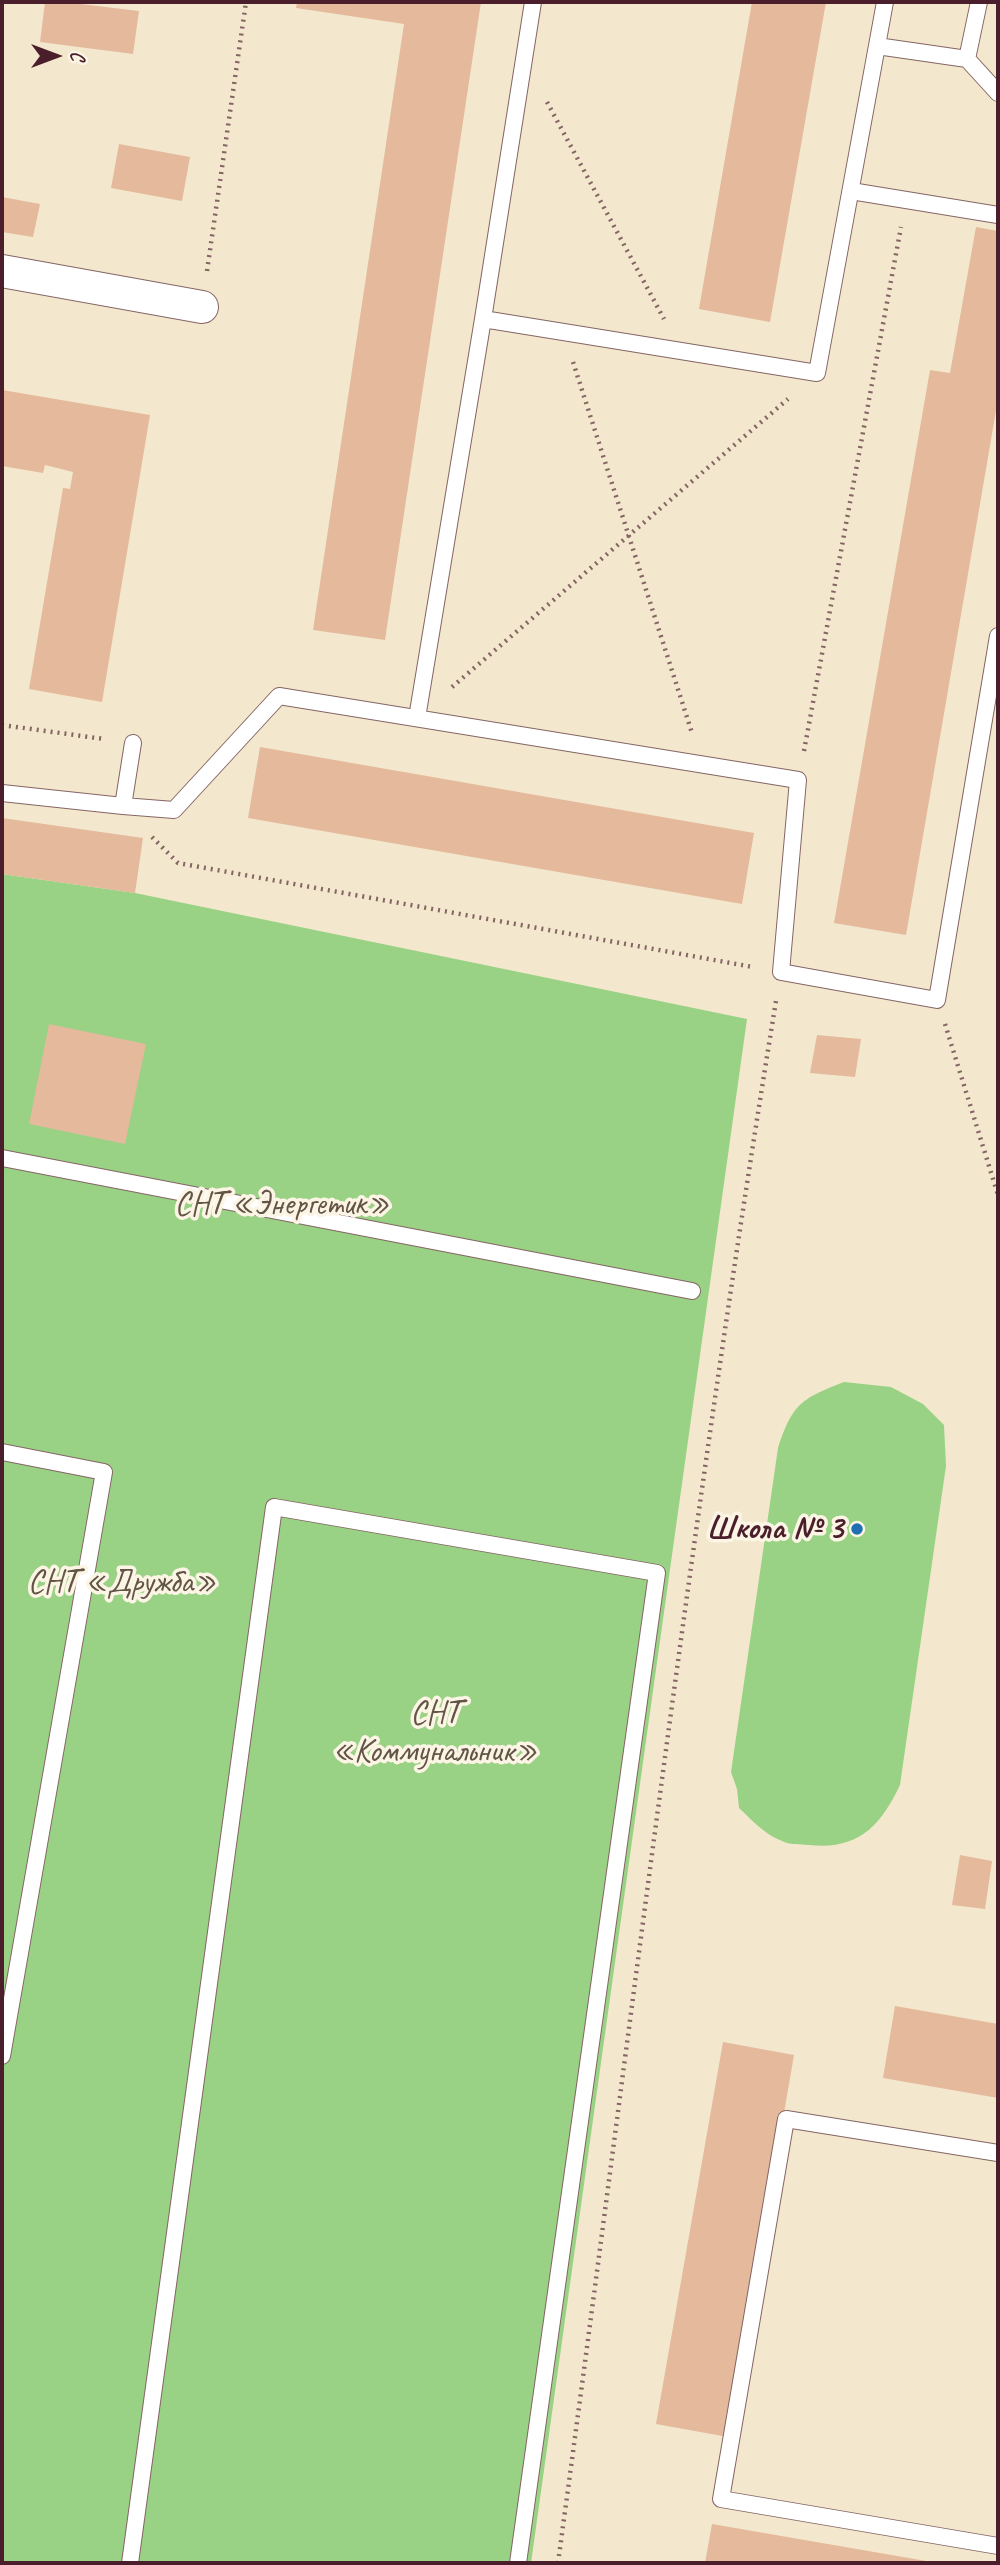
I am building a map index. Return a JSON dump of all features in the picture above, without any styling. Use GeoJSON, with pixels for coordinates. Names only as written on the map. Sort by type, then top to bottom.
{"type":"FeatureCollection","features":[{"type":"Feature","properties":{"kind":"street"},"geometry":{"type":"LineString","coordinates":[[2,271],[202,307]]}},
{"type":"Feature","properties":{"kind":"lane"},"geometry":{"type":"LineString","coordinates":[[417,718],[533,2]]}},
{"type":"Feature","properties":{"kind":"lane"},"geometry":{"type":"LineString","coordinates":[[483,319],[817,373],[885,2]]}},
{"type":"Feature","properties":{"kind":"lane"},"geometry":{"type":"LineString","coordinates":[[967,60],[979,2]]}},
{"type":"Feature","properties":{"kind":"lane"},"geometry":{"type":"LineString","coordinates":[[877,46],[967,60],[998,93]]}},
{"type":"Feature","properties":{"kind":"lane"},"geometry":{"type":"LineString","coordinates":[[851,191],[998,215]]}},
{"type":"Feature","properties":{"kind":"lane"},"geometry":{"type":"LineString","coordinates":[[2,793],[174,810],[279,696],[799,780],[781,972],[937,1000],[998,636]]}},
{"type":"Feature","properties":{"kind":"lane"},"geometry":{"type":"LineString","coordinates":[[123,806],[133,743]]}},
{"type":"Feature","properties":{"kind":"lane"},"geometry":{"type":"LineString","coordinates":[[2,1158],[692,1291]]}},
{"type":"Feature","properties":{"kind":"lane"},"geometry":{"type":"LineString","coordinates":[[2,1452],[104,1472],[2,2056]]}},
{"type":"Feature","properties":{"kind":"lane"},"geometry":{"type":"LineString","coordinates":[[130,2563],[274,1507],[657,1573],[518,2563]]}},
{"type":"Feature","properties":{"kind":"lane"},"geometry":{"type":"LineString","coordinates":[[998,2153],[786,2119],[721,2499],[998,2546]]}},
{"type":"Feature","properties":{"kind":"path"},"geometry":{"type":"LineString","coordinates":[[202,307],[246,2]]}},
{"type":"Feature","properties":{"kind":"path"},"geometry":{"type":"LineString","coordinates":[[524,59],[681,351]]}},
{"type":"Feature","properties":{"kind":"path"},"geometry":{"type":"LineString","coordinates":[[799,780],[906,200]]}},
{"type":"Feature","properties":{"kind":"path"},"geometry":{"type":"LineString","coordinates":[[563,331],[702,764]]}},
{"type":"Feature","properties":{"kind":"path"},"geometry":{"type":"LineString","coordinates":[[417,718],[817,373]]}},
{"type":"Feature","properties":{"kind":"path"},"geometry":{"type":"LineString","coordinates":[[2,725],[133,743]]}},
{"type":"Feature","properties":{"kind":"path"},"geometry":{"type":"LineString","coordinates":[[123,806],[177,863],[781,972],[747,1178],[682,1626],[558,2563]]}},
{"type":"Feature","properties":{"kind":"path"},"geometry":{"type":"LineString","coordinates":[[937,1000],[998,1195]]}},
{"type":"Feature","properties":{"kind":"green space"},"geometry":{"type":"Polygon","coordinates":[[[2,874],[135,893],[747,1019],[531,2563],[2,2563],[2,874]]]}},
{"type":"Feature","properties":{"kind":"green space"},"geometry":{"type":"Polygon","coordinates":[[[844,1382],[891,1387],[923,1404],[944,1425],[946,1466],[900,1785],[875,1824],[854,1839],[826,1846],[791,1844],[770,1835],[739,1808],[737,1789],[731,1772],[778,1448],[789,1421],[800,1404],[844,1382]]]}},
{"type":"Feature","properties":{"kind":"building"},"geometry":{"type":"Polygon","coordinates":[[[45,2],[139,11],[133,54],[40,42],[45,2]]]}},
{"type":"Feature","properties":{"kind":"building"},"geometry":{"type":"Polygon","coordinates":[[[297,2],[481,2],[385,640],[313,630],[404,24],[296,8],[297,2]]]}},
{"type":"Feature","properties":{"kind":"building"},"geometry":{"type":"Polygon","coordinates":[[[752,2],[826,2],[770,322],[699,309],[752,2]]]}},
{"type":"Feature","properties":{"kind":"building"},"geometry":{"type":"Polygon","coordinates":[[[119,144],[190,157],[182,201],[111,188],[119,144]]]}},
{"type":"Feature","properties":{"kind":"building"},"geometry":{"type":"Polygon","coordinates":[[[2,197],[40,204],[33,237],[2,232],[2,197]]]}},
{"type":"Feature","properties":{"kind":"building"},"geometry":{"type":"Polygon","coordinates":[[[976,227],[998,231],[998,399],[906,935],[834,923],[930,370],[950,373],[976,227]]]}},
{"type":"Feature","properties":{"kind":"building"},"geometry":{"type":"Polygon","coordinates":[[[2,390],[150,415],[102,702],[29,689],[63,488],[70,489],[73,472],[45,465],[43,473],[2,466],[2,390]]]}},
{"type":"Feature","properties":{"kind":"building"},"geometry":{"type":"Polygon","coordinates":[[[260,747],[754,833],[742,904],[248,818],[260,747]]]}},
{"type":"Feature","properties":{"kind":"building"},"geometry":{"type":"Polygon","coordinates":[[[2,818],[143,838],[135,893],[2,874],[2,818]]]}},
{"type":"Feature","properties":{"kind":"building"},"geometry":{"type":"Polygon","coordinates":[[[49,1024],[146,1044],[125,1144],[29,1124],[49,1024]]]}},
{"type":"Feature","properties":{"kind":"building"},"geometry":{"type":"Polygon","coordinates":[[[817,1035],[861,1039],[855,1077],[810,1073],[817,1035]]]}},
{"type":"Feature","properties":{"kind":"building"},"geometry":{"type":"Polygon","coordinates":[[[960,1855],[992,1861],[985,1909],[952,1905],[960,1855]]]}},
{"type":"Feature","properties":{"kind":"building"},"geometry":{"type":"Polygon","coordinates":[[[895,2006],[998,2024],[998,2098],[883,2078],[895,2006]]]}},
{"type":"Feature","properties":{"kind":"building"},"geometry":{"type":"Polygon","coordinates":[[[723,2042],[794,2055],[728,2437],[656,2424],[723,2042]]]}},
{"type":"Feature","properties":{"kind":"building"},"geometry":{"type":"Polygon","coordinates":[[[712,2524],[932,2562],[932,2563],[705,2563],[712,2524]]]}},
{"type":"Feature","properties":{"kind":"place","name":"Школа № 3"},"geometry":{"type":"Point","coordinates":[857,1529]}},
{"type":"Feature","properties":{"kind":"park label","name":"СНТ «Энергетик»"},"geometry":{"type":"Point","coordinates":[282,1205]}},
{"type":"Feature","properties":{"kind":"park label","name":"СНТ «Дружба»"},"geometry":{"type":"Point","coordinates":[122,1583]}},
{"type":"Feature","properties":{"kind":"park label","name":"СНТ «Коммунальник»"},"geometry":{"type":"Point","coordinates":[435,1733]}}]}
